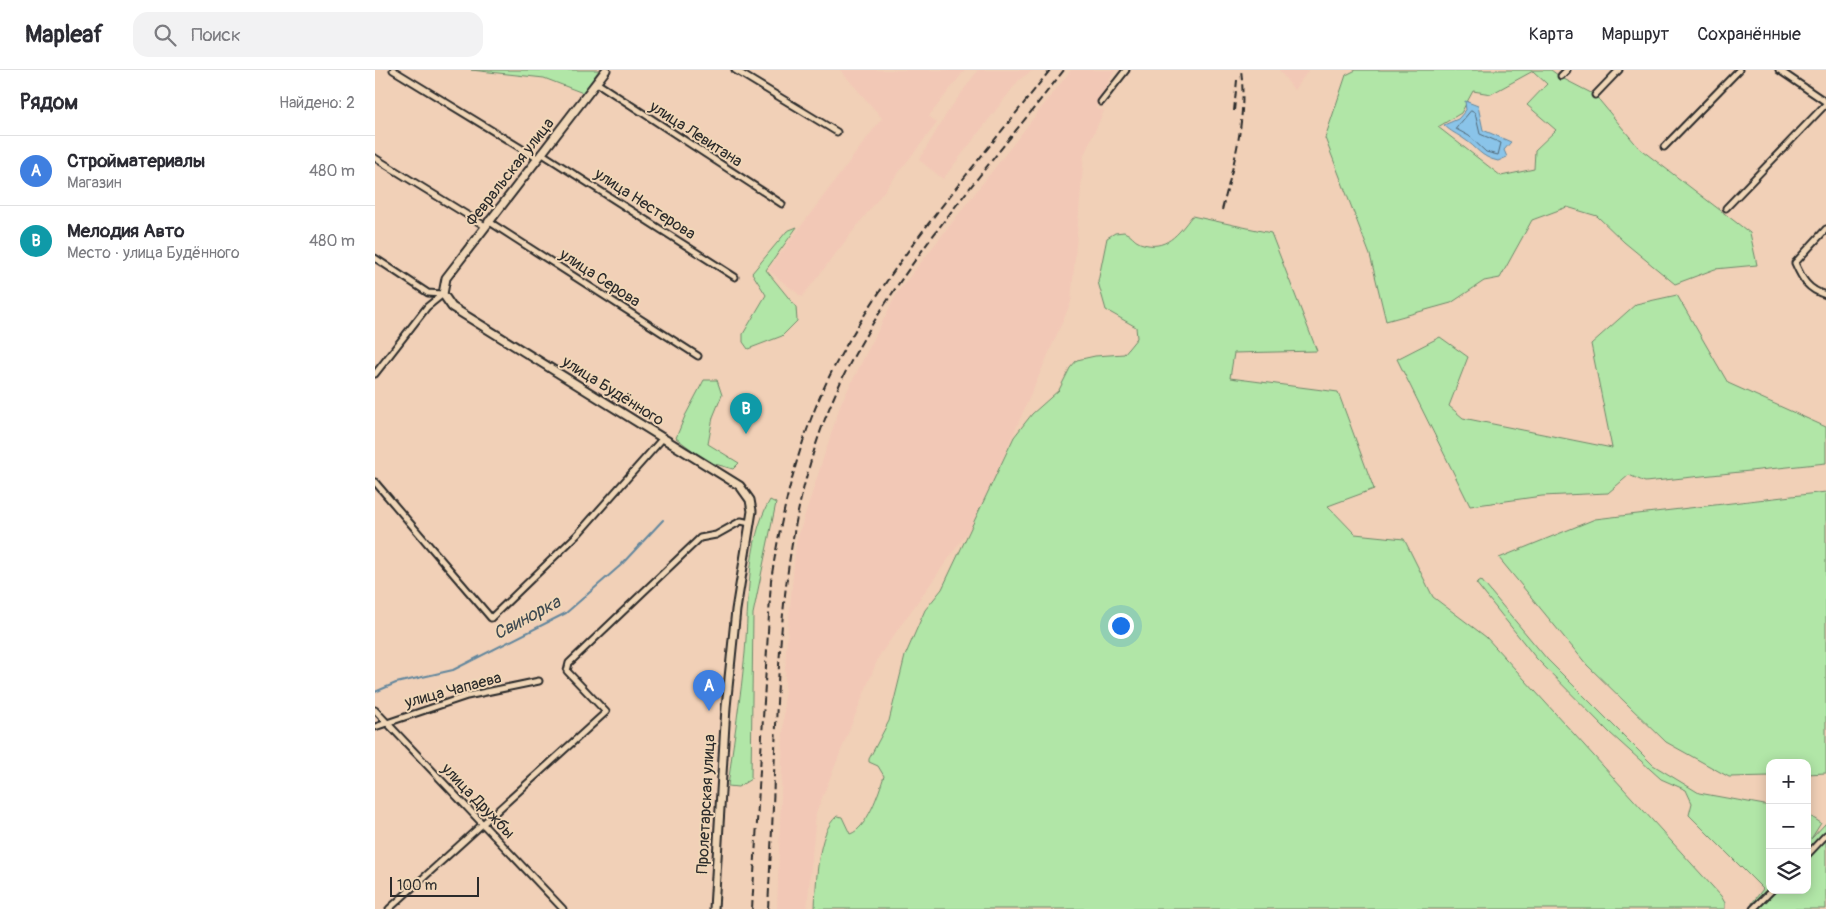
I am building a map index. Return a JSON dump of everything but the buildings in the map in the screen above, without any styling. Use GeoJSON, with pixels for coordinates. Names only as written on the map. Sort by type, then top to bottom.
{"type":"FeatureCollection","features":[{"type":"Feature","properties":{"kind":"main road","name":"Февральская улица"},"geometry":{"type":"LineString","coordinates":[[443,294],[447,278],[539,155],[606,70]]}},
{"type":"Feature","properties":{"kind":"main road","name":"улица Будённого"},"geometry":{"type":"LineString","coordinates":[[443,294],[452,308],[663,438],[745,491],[751,503],[750,523]]}},
{"type":"Feature","properties":{"kind":"main road","name":"Пролетарская улица"},"geometry":{"type":"LineString","coordinates":[[714,909],[726,707],[736,610],[750,523]]}},
{"type":"Feature","properties":{"kind":"street","name":"улица Нестерова"},"geometry":{"type":"LineString","coordinates":[[393,70],[539,155],[735,277]]}},
{"type":"Feature","properties":{"kind":"street"},"geometry":{"type":"LineString","coordinates":[[735,70],[837,132]]}},
{"type":"Feature","properties":{"kind":"street"},"geometry":{"type":"LineString","coordinates":[[1101,102],[1126,70]]}},
{"type":"Feature","properties":{"kind":"street"},"geometry":{"type":"LineString","coordinates":[[1561,76],[1567,70]]}},
{"type":"Feature","properties":{"kind":"street"},"geometry":{"type":"LineString","coordinates":[[1595,95],[1619,70]]}},
{"type":"Feature","properties":{"kind":"street"},"geometry":{"type":"LineString","coordinates":[[1665,146],[1739,70]]}},
{"type":"Feature","properties":{"kind":"street"},"geometry":{"type":"LineString","coordinates":[[1726,208],[1826,103],[1779,70]]}},
{"type":"Feature","properties":{"kind":"street","name":"улица Левитана"},"geometry":{"type":"LineString","coordinates":[[597,83],[782,204]]}},
{"type":"Feature","properties":{"kind":"street","name":"улица Серова"},"geometry":{"type":"LineString","coordinates":[[375,158],[487,224],[698,356]]}},
{"type":"Feature","properties":{"kind":"street"},"geometry":{"type":"LineString","coordinates":[[1826,229],[1795,263],[1804,283],[1817,292],[1826,294]]}},
{"type":"Feature","properties":{"kind":"street"},"geometry":{"type":"LineString","coordinates":[[375,258],[428,293],[443,294]]}},
{"type":"Feature","properties":{"kind":"street"},"geometry":{"type":"LineString","coordinates":[[375,374],[427,307],[443,294]]}},
{"type":"Feature","properties":{"kind":"street"},"geometry":{"type":"LineString","coordinates":[[375,482],[491,618],[577,535],[663,438]]}},
{"type":"Feature","properties":{"kind":"street"},"geometry":{"type":"LineString","coordinates":[[389,909],[606,712],[567,672],[569,663],[700,538],[716,534],[741,521],[750,523]]}},
{"type":"Feature","properties":{"kind":"street","name":"улица Чапаева"},"geometry":{"type":"LineString","coordinates":[[375,727],[467,696],[539,681]]}},
{"type":"Feature","properties":{"kind":"street","name":"улица Дружбы"},"geometry":{"type":"LineString","coordinates":[[375,710],[563,909]]}},
{"type":"Feature","properties":{"kind":"street"},"geometry":{"type":"LineString","coordinates":[[1811,850],[1826,835]]}},
{"type":"Feature","properties":{"kind":"street"},"geometry":{"type":"LineString","coordinates":[[1754,908],[1768,894]]}},
{"type":"Feature","properties":{"kind":"shaded area"},"geometry":{"type":"Polygon","coordinates":[[[840,70],[965,70],[929,116],[937,123],[802,297],[768,270],[882,118],[840,70]]]}},
{"type":"Feature","properties":{"kind":"shaded area"},"geometry":{"type":"Polygon","coordinates":[[[978,70],[1033,70],[1019,80],[943,179],[919,160],[947,113],[978,70]]]}},
{"type":"Feature","properties":{"kind":"shaded area"},"geometry":{"type":"Polygon","coordinates":[[[1071,70],[1115,70],[1096,108],[1104,111],[1084,155],[1071,302],[976,520],[879,656],[816,813],[807,909],[777,909],[786,650],[796,543],[841,403],[897,293],[1071,70]]]}},
{"type":"Feature","properties":{"kind":"shaded area"},"geometry":{"type":"Polygon","coordinates":[[[1279,70],[1309,70],[1294,90],[1279,70]]]}},
{"type":"Feature","properties":{"kind":"green space"},"geometry":{"type":"Polygon","coordinates":[[[471,70],[599,70],[583,93],[544,78],[471,70]]]}},
{"type":"Feature","properties":{"kind":"green space"},"geometry":{"type":"Polygon","coordinates":[[[1356,70],[1551,70],[1562,78],[1595,95],[1639,148],[1750,233],[1757,265],[1715,269],[1675,284],[1624,242],[1597,216],[1567,207],[1532,220],[1500,278],[1484,281],[1451,303],[1386,321],[1370,255],[1325,138],[1346,75],[1356,70]],[[1533,71],[1491,94],[1473,91],[1461,113],[1438,127],[1501,176],[1534,169],[1535,150],[1556,130],[1527,105],[1547,84],[1533,71]]]}},
{"type":"Feature","properties":{"kind":"green space"},"geometry":{"type":"Polygon","coordinates":[[[1192,216],[1271,233],[1317,351],[1234,353],[1230,378],[1338,392],[1374,489],[1328,506],[1355,534],[1404,539],[1433,597],[1486,637],[1721,896],[1725,903],[1725,909],[815,909],[819,860],[825,834],[837,816],[842,817],[850,834],[856,831],[867,818],[884,776],[878,766],[869,762],[869,759],[889,721],[905,656],[925,610],[942,589],[1014,437],[1032,414],[1059,390],[1070,368],[1077,360],[1095,356],[1124,354],[1137,338],[1136,327],[1106,310],[1098,282],[1107,238],[1115,233],[1124,232],[1140,243],[1157,245],[1171,240],[1192,216]]]}},
{"type":"Feature","properties":{"kind":"green space"},"geometry":{"type":"Polygon","coordinates":[[[797,227],[766,270],[796,307],[797,321],[782,336],[748,349],[743,342],[743,334],[766,295],[752,273],[787,231],[797,227]]]}},
{"type":"Feature","properties":{"kind":"green space"},"geometry":{"type":"Polygon","coordinates":[[[1677,295],[1728,383],[1826,427],[1826,463],[1645,482],[1629,475],[1608,493],[1542,496],[1470,506],[1397,359],[1440,337],[1468,357],[1449,406],[1463,418],[1612,448],[1591,344],[1636,304],[1677,295]]]}},
{"type":"Feature","properties":{"kind":"green space"},"geometry":{"type":"Polygon","coordinates":[[[704,380],[717,380],[722,395],[713,417],[708,444],[739,463],[733,469],[708,462],[676,438],[704,380]]]}},
{"type":"Feature","properties":{"kind":"green space"},"geometry":{"type":"Polygon","coordinates":[[[1826,492],[1826,773],[1811,774],[1811,759],[1766,759],[1766,776],[1729,777],[1666,742],[1587,665],[1499,558],[1595,519],[1826,492]]]}},
{"type":"Feature","properties":{"kind":"green space"},"geometry":{"type":"Polygon","coordinates":[[[770,500],[776,503],[753,614],[751,779],[738,787],[728,786],[745,653],[750,574],[757,534],[762,516],[770,500]]]}},
{"type":"Feature","properties":{"kind":"green space"},"geometry":{"type":"Polygon","coordinates":[[[1481,580],[1547,659],[1653,765],[1699,793],[1766,805],[1766,894],[1811,894],[1811,839],[1826,823],[1826,909],[1752,909],[1752,903],[1763,889],[1689,815],[1692,803],[1686,790],[1661,779],[1610,733],[1536,658],[1476,583],[1481,580]]]}},
{"type":"Feature","properties":{"kind":"green space"},"geometry":{"type":"Polygon","coordinates":[[[1811,817],[1821,823],[1811,839],[1811,817]]]}},
{"type":"Feature","properties":{"kind":"water"},"geometry":{"type":"Polygon","coordinates":[[[1465,101],[1478,106],[1483,130],[1511,142],[1504,150],[1507,157],[1498,161],[1487,157],[1444,125],[1458,119],[1466,110],[1465,101]]]}},
{"type":"Feature","properties":{"kind":"waterway","name":"Свинорка"},"geometry":{"type":"LineString","coordinates":[[375,692],[396,683],[453,670],[566,613],[621,565],[663,520]]}},
{"type":"Feature","properties":{"kind":"railway"},"geometry":{"type":"LineString","coordinates":[[752,909],[771,580],[786,501],[810,422],[831,373],[879,293],[934,217],[1050,70]]}},
{"type":"Feature","properties":{"kind":"railway"},"geometry":{"type":"LineString","coordinates":[[768,909],[776,719],[784,608],[790,554],[801,500],[815,448],[834,396],[860,345],[882,308],[931,238],[1064,70]]}},
{"type":"Feature","properties":{"kind":"railway"},"geometry":{"type":"LineString","coordinates":[[1222,210],[1235,158],[1241,123],[1241,70]]}},
{"type":"Feature","properties":{"kind":"railway"},"geometry":{"type":"LineString","coordinates":[[1234,111],[1237,80]]}},
{"type":"Feature","properties":{"kind":"place","name":"Мелодия Авто"},"geometry":{"type":"Point","coordinates":[746,434]}},
{"type":"Feature","properties":{"kind":"place","name":"Стройматериалы"},"geometry":{"type":"Point","coordinates":[709,711]}}]}
